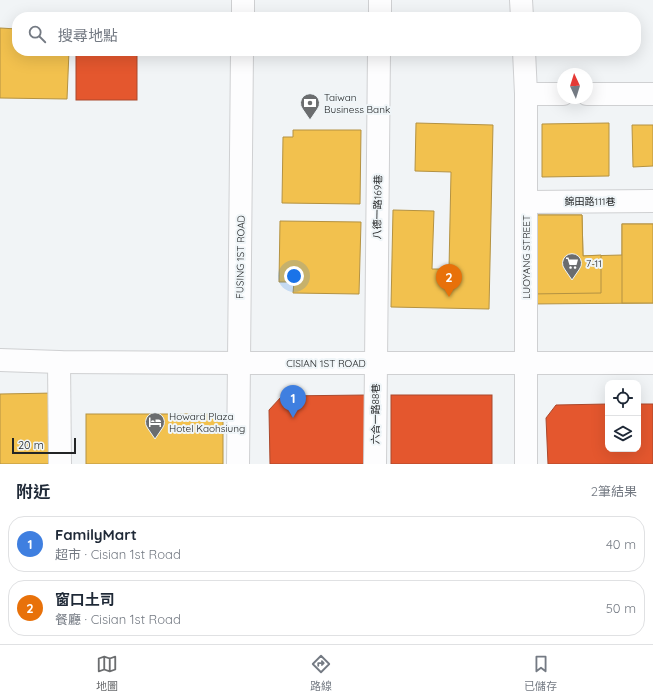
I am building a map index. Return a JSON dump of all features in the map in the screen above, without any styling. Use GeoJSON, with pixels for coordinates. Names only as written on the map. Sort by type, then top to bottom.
{"type":"FeatureCollection","features":[{"type":"Feature","properties":{"kind":"street"},"geometry":{"type":"LineString","coordinates":[[243,0],[243,12]]}},
{"type":"Feature","properties":{"kind":"street"},"geometry":{"type":"LineString","coordinates":[[380,0],[380,12]]}},
{"type":"Feature","properties":{"kind":"street"},"geometry":{"type":"LineString","coordinates":[[521,0],[522,12]]}},
{"type":"Feature","properties":{"kind":"street","name":"FUSING 1ST ROAD"},"geometry":{"type":"LineString","coordinates":[[238,464],[242,56]]}},
{"type":"Feature","properties":{"kind":"street","name":"八德一路169巷"},"geometry":{"type":"LineString","coordinates":[[376,363],[379,56]]}},
{"type":"Feature","properties":{"kind":"street","name":"LUOYANG STREET"},"geometry":{"type":"LineString","coordinates":[[524,56],[526,94],[526,464]]}},
{"type":"Feature","properties":{"kind":"street"},"geometry":{"type":"LineString","coordinates":[[526,94],[557,94]]}},
{"type":"Feature","properties":{"kind":"street"},"geometry":{"type":"LineString","coordinates":[[593,94],[653,94]]}},
{"type":"Feature","properties":{"kind":"street","name":"錦田路111巷"},"geometry":{"type":"LineString","coordinates":[[526,202],[653,201]]}},
{"type":"Feature","properties":{"kind":"street","name":"CISIAN 1ST ROAD"},"geometry":{"type":"LineString","coordinates":[[0,360],[59,362],[238,363],[653,363]]}},
{"type":"Feature","properties":{"kind":"street"},"geometry":{"type":"LineString","coordinates":[[59,362],[60,464]]}},
{"type":"Feature","properties":{"kind":"street","name":"六合一路88巷"},"geometry":{"type":"LineString","coordinates":[[375,464],[376,363]]}},
{"type":"Feature","properties":{"kind":"building: 住宅"},"geometry":{"type":"Polygon","coordinates":[[[0,28],[12,29],[12,56],[69,56],[67,99],[0,98],[0,28]]]}},
{"type":"Feature","properties":{"kind":"building: 住宅"},"geometry":{"type":"Polygon","coordinates":[[[416,123],[493,125],[489,309],[391,307],[393,210],[434,211],[432,269],[449,269],[451,172],[415,171],[416,123]]]}},
{"type":"Feature","properties":{"kind":"building: 住宅"},"geometry":{"type":"Polygon","coordinates":[[[609,123],[609,176],[542,177],[542,124],[609,123]]]}},
{"type":"Feature","properties":{"kind":"building: 住宅"},"geometry":{"type":"Polygon","coordinates":[[[632,125],[653,125],[653,166],[633,167],[632,125]]]}},
{"type":"Feature","properties":{"kind":"building: 住宅"},"geometry":{"type":"Polygon","coordinates":[[[293,130],[361,130],[360,204],[282,203],[283,137],[293,137],[293,130]]]}},
{"type":"Feature","properties":{"kind":"building: 住宅"},"geometry":{"type":"Polygon","coordinates":[[[530,215],[582,215],[583,256],[622,255],[622,224],[653,224],[653,303],[529,304],[530,215]]]}},
{"type":"Feature","properties":{"kind":"building: 住宅"},"geometry":{"type":"Polygon","coordinates":[[[530,215],[582,215],[583,256],[601,255],[601,293],[529,294],[530,215]]]}},
{"type":"Feature","properties":{"kind":"building: 住宅"},"geometry":{"type":"Polygon","coordinates":[[[280,221],[361,222],[359,294],[293,293],[294,282],[279,282],[280,221]]]}},
{"type":"Feature","properties":{"kind":"building: 住宅"},"geometry":{"type":"Polygon","coordinates":[[[622,224],[653,224],[653,303],[622,303],[622,224]]]}},
{"type":"Feature","properties":{"kind":"building: 住宅"},"geometry":{"type":"Polygon","coordinates":[[[55,393],[55,464],[0,464],[0,394],[55,393]]]}},
{"type":"Feature","properties":{"kind":"building: 住宅","name":"Howard Plaza Hotel Kaohsiung"},"geometry":{"type":"Polygon","coordinates":[[[86,414],[223,414],[223,464],[86,464],[86,414]]]}},
{"type":"Feature","properties":{"kind":"building: 商業"},"geometry":{"type":"Polygon","coordinates":[[[76,56],[137,56],[137,100],[76,100],[76,56]]]}},
{"type":"Feature","properties":{"kind":"building: 商業"},"geometry":{"type":"Polygon","coordinates":[[[367,395],[367,464],[270,464],[269,410],[282,396],[367,395]]]}},
{"type":"Feature","properties":{"kind":"building: 商業"},"geometry":{"type":"Polygon","coordinates":[[[391,395],[492,395],[492,464],[391,464],[391,395]]]}},
{"type":"Feature","properties":{"kind":"building: 商業"},"geometry":{"type":"Polygon","coordinates":[[[605,404],[605,452],[641,452],[641,404],[653,404],[653,464],[548,464],[546,418],[556,405],[605,404]]]}},
{"type":"Feature","properties":{"kind":"place","name":"Taiwan Business Bank"},"geometry":{"type":"Point","coordinates":[310,120]}},
{"type":"Feature","properties":{"kind":"place","name":"7-11"},"geometry":{"type":"Point","coordinates":[572,280]}},
{"type":"Feature","properties":{"kind":"place","name":"窗口土司"},"geometry":{"type":"Point","coordinates":[449,297]}},
{"type":"Feature","properties":{"kind":"place","name":"FamilyMart"},"geometry":{"type":"Point","coordinates":[293,418]}},
{"type":"Feature","properties":{"kind":"place","name":"Howard Plaza Hotel Kaohsiung"},"geometry":{"type":"Point","coordinates":[155,439]}}]}
